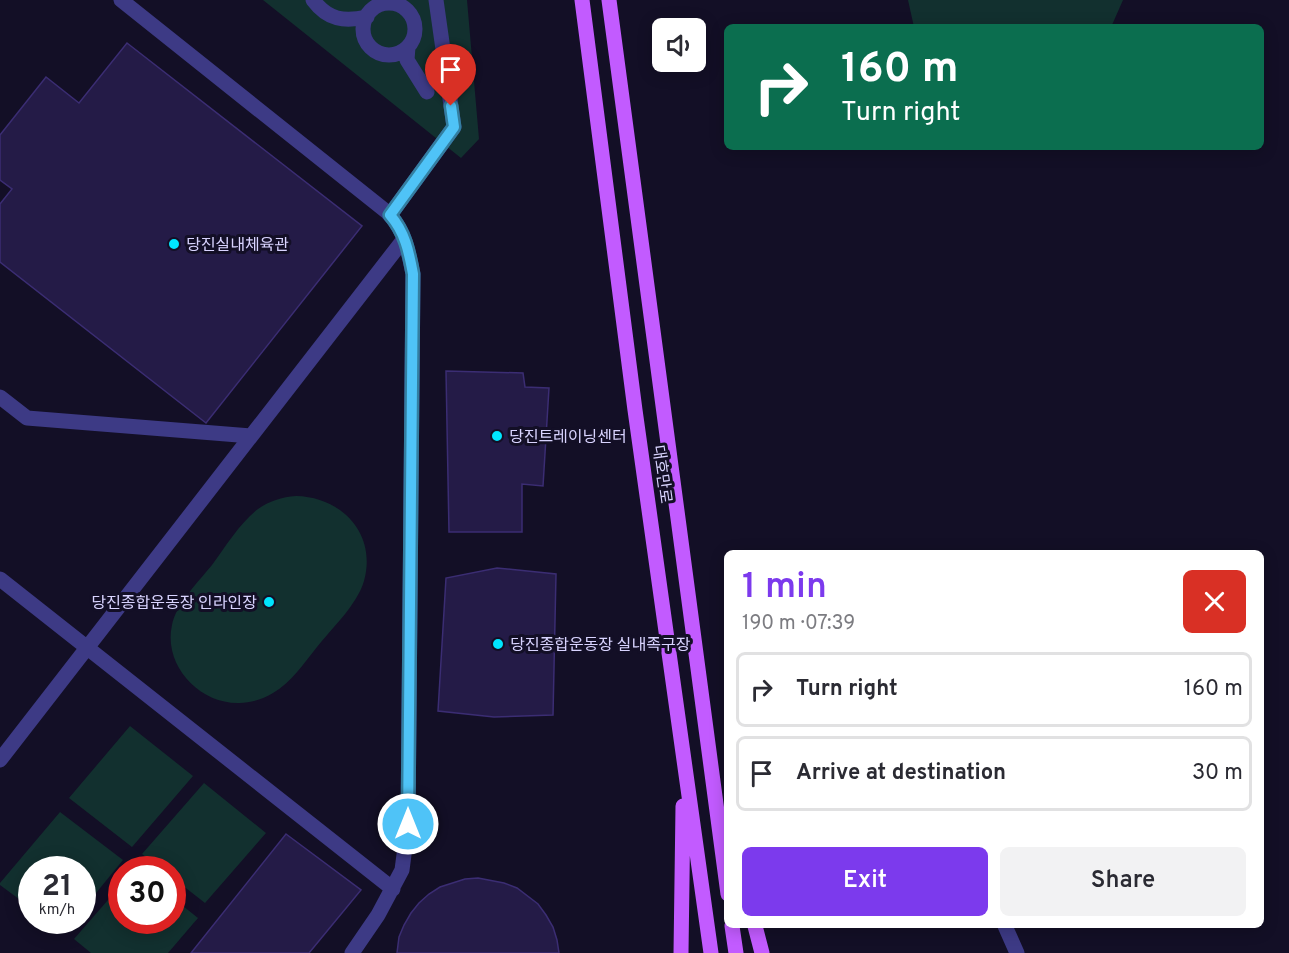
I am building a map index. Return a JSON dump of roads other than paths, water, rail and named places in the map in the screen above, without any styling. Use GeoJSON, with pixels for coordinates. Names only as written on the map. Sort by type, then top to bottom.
{"type":"FeatureCollection","features":[{"type":"Feature","properties":{"kind":"main road","name":"대호만로"},"geometry":{"type":"LineString","coordinates":[[582,0],[635,410],[711,953]]}},
{"type":"Feature","properties":{"kind":"main road","name":"대호만로"},"geometry":{"type":"LineString","coordinates":[[609,0],[724,866]]}},
{"type":"Feature","properties":{"kind":"main road"},"geometry":{"type":"LineString","coordinates":[[706,740],[724,805]]}},
{"type":"Feature","properties":{"kind":"main road"},"geometry":{"type":"LineString","coordinates":[[681,953],[684,755]]}},
{"type":"Feature","properties":{"kind":"main road"},"geometry":{"type":"LineString","coordinates":[[732,928],[736,953]]}},
{"type":"Feature","properties":{"kind":"main road"},"geometry":{"type":"LineString","coordinates":[[756,928],[762,953]]}},
{"type":"Feature","properties":{"kind":"street"},"geometry":{"type":"LineString","coordinates":[[121,0],[390,215],[398,224],[408,247],[413,274],[408,824],[402,870],[378,915],[352,953]]}},
{"type":"Feature","properties":{"kind":"street"},"geometry":{"type":"LineString","coordinates":[[313,0],[331,16],[361,22]]}},
{"type":"Feature","properties":{"kind":"street"},"geometry":{"type":"LineString","coordinates":[[390,215],[454,127],[436,0]]}},
{"type":"Feature","properties":{"kind":"street"},"geometry":{"type":"LineString","coordinates":[[361,22],[371,11],[388,2],[404,7],[413,17],[415,24],[414,37],[408,54]]}},
{"type":"Feature","properties":{"kind":"street"},"geometry":{"type":"LineString","coordinates":[[361,22],[367,40],[374,49],[384,54],[404,50],[408,54],[427,92]]}},
{"type":"Feature","properties":{"kind":"street"},"geometry":{"type":"LineString","coordinates":[[0,760],[404,239]]}},
{"type":"Feature","properties":{"kind":"street"},"geometry":{"type":"LineString","coordinates":[[0,397],[27,418],[251,436]]}},
{"type":"Feature","properties":{"kind":"street"},"geometry":{"type":"LineString","coordinates":[[0,579],[393,889]]}},
{"type":"Feature","properties":{"kind":"street"},"geometry":{"type":"LineString","coordinates":[[1006,928],[1017,953]]}},
{"type":"Feature","properties":{"kind":"place","name":"당진실내체육관"},"geometry":{"type":"Point","coordinates":[174,244]}},
{"type":"Feature","properties":{"kind":"place","name":"당진트레이닝센터"},"geometry":{"type":"Point","coordinates":[497,436]}},
{"type":"Feature","properties":{"kind":"place","name":"당진종합운동장 인라인장"},"geometry":{"type":"Point","coordinates":[269,602]}},
{"type":"Feature","properties":{"kind":"place","name":"당진종합운동장 실내족구장"},"geometry":{"type":"Point","coordinates":[498,644]}}]}
